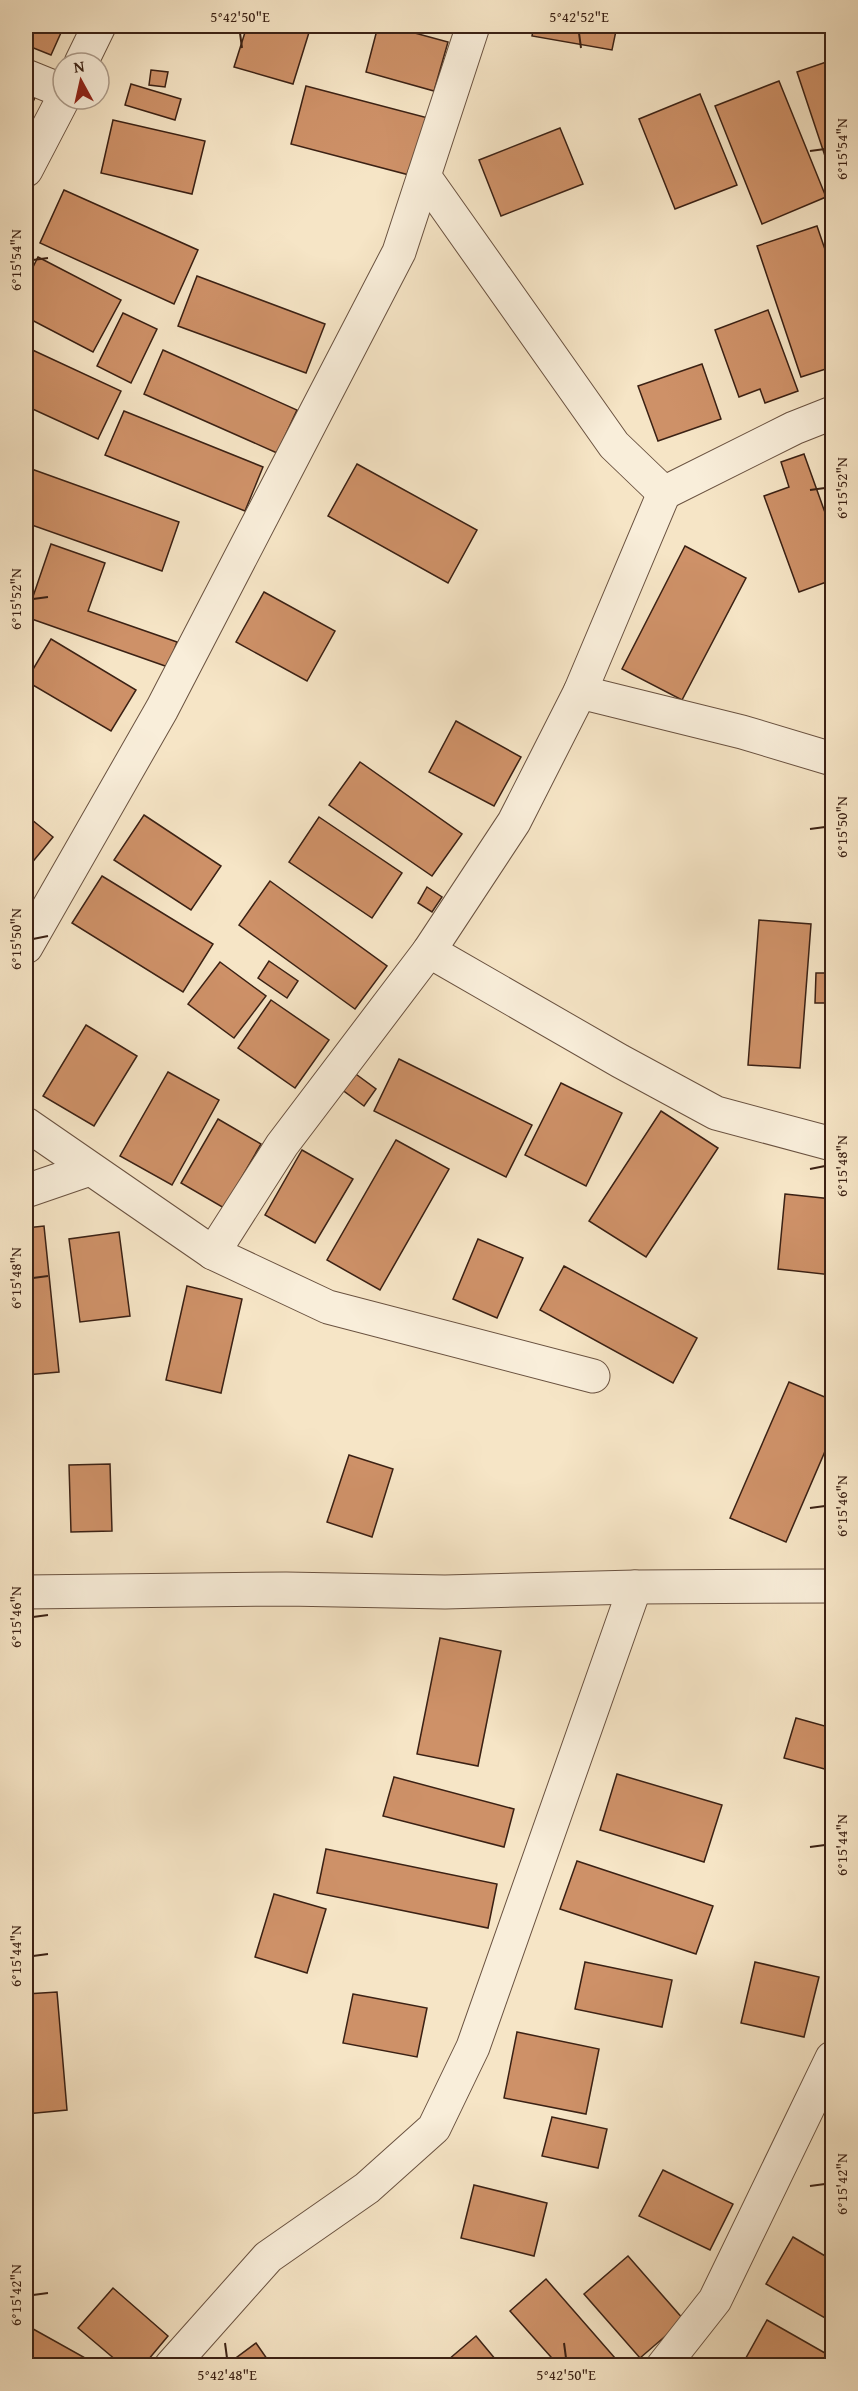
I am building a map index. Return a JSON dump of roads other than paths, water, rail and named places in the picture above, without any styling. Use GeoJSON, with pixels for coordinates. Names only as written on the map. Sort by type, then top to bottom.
{"type":"FeatureCollection","features":[{"type":"Feature","properties":{"kind":"street"},"geometry":{"type":"LineString","coordinates":[[87,51],[99,26]]}},
{"type":"Feature","properties":{"kind":"street"},"geometry":{"type":"LineString","coordinates":[[26,947],[162,709],[399,252],[473,26]]}},
{"type":"Feature","properties":{"kind":"street"},"geometry":{"type":"LineString","coordinates":[[26,76],[51,86]]}},
{"type":"Feature","properties":{"kind":"street"},"geometry":{"type":"LineString","coordinates":[[26,170],[57,111]]}},
{"type":"Feature","properties":{"kind":"street"},"geometry":{"type":"LineString","coordinates":[[424,176],[614,445],[664,493]]}},
{"type":"Feature","properties":{"kind":"street"},"geometry":{"type":"LineString","coordinates":[[213,1253],[282,1145],[429,951],[514,822],[580,692],[664,493],[794,428],[832,413]]}},
{"type":"Feature","properties":{"kind":"street"},"geometry":{"type":"LineString","coordinates":[[580,692],[742,732],[832,759]]}},
{"type":"Feature","properties":{"kind":"street"},"geometry":{"type":"LineString","coordinates":[[429,951],[620,1061],[716,1113],[832,1144]]}},
{"type":"Feature","properties":{"kind":"street"},"geometry":{"type":"LineString","coordinates":[[26,1124],[213,1253],[328,1307],[593,1376]]}},
{"type":"Feature","properties":{"kind":"street"},"geometry":{"type":"LineString","coordinates":[[26,1191],[90,1169]]}},
{"type":"Feature","properties":{"kind":"street"},"geometry":{"type":"LineString","coordinates":[[26,1592],[286,1589],[445,1592],[635,1587],[832,1586]]}},
{"type":"Feature","properties":{"kind":"street"},"geometry":{"type":"LineString","coordinates":[[171,2366],[268,2257],[367,2188],[434,2128],[473,2047],[635,1587]]}},
{"type":"Feature","properties":{"kind":"street"},"geometry":{"type":"LineString","coordinates":[[663,2366],[715,2300],[832,2058]]}}]}
